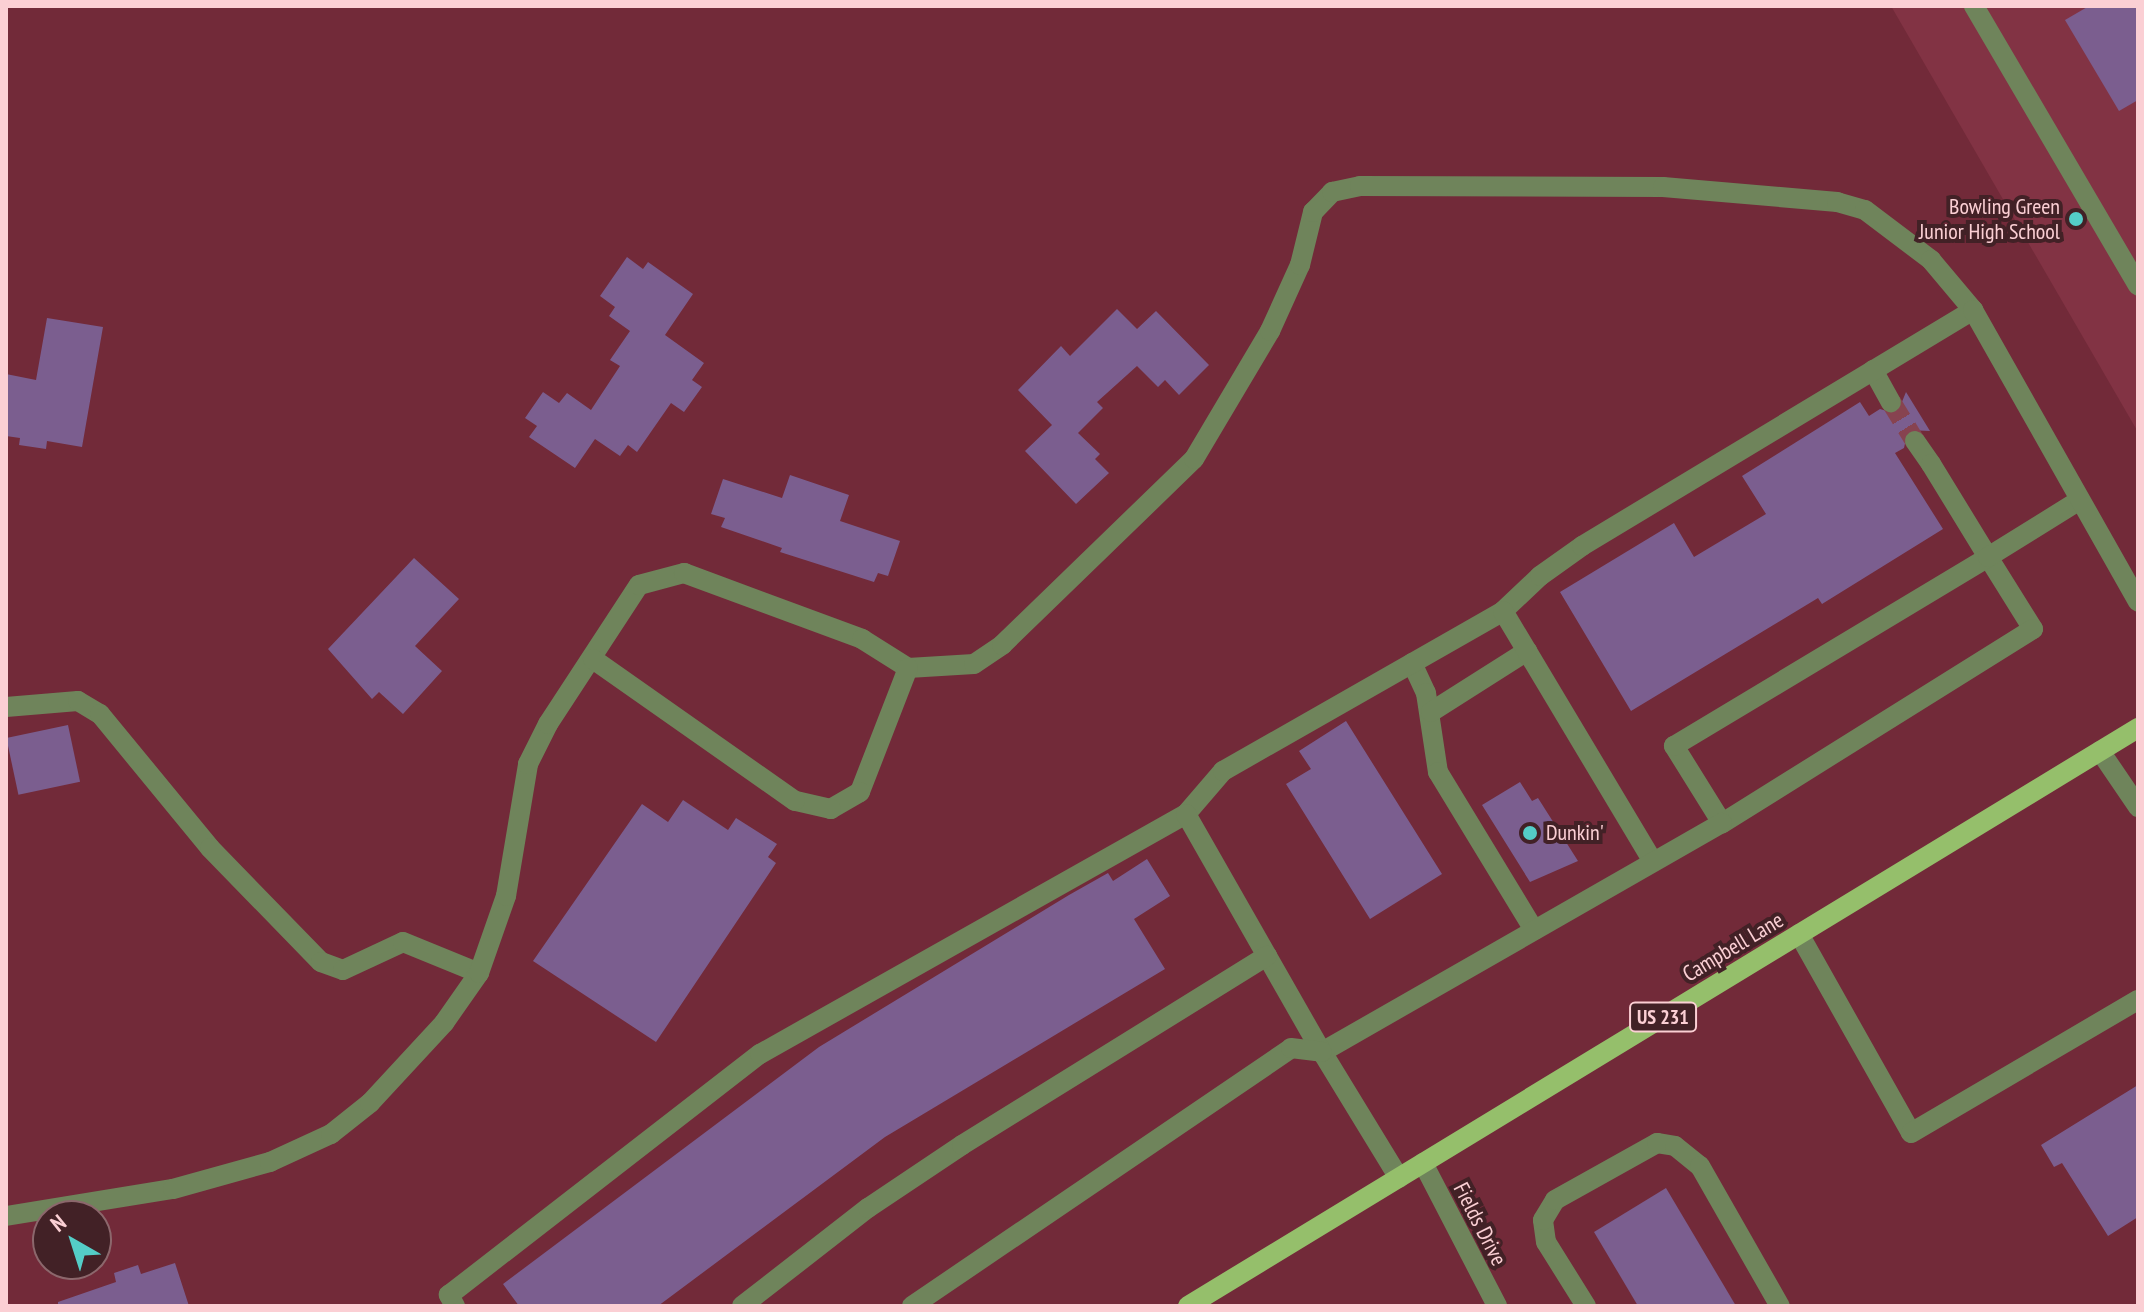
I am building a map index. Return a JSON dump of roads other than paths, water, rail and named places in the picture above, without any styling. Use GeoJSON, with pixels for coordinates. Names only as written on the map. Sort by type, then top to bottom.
{"type":"FeatureCollection","features":[{"type":"Feature","properties":{"kind":"main road","name":"Campbell Lane"},"geometry":{"type":"LineString","coordinates":[[1188,1306],[2138,728]]}},
{"type":"Feature","properties":{"kind":"street"},"geometry":{"type":"LineString","coordinates":[[1974,6],[2138,286]]}},
{"type":"Feature","properties":{"kind":"street"},"geometry":{"type":"LineString","coordinates":[[6,1216],[173,1189],[270,1162],[331,1134],[408,1066],[479,973],[506,896],[528,764],[639,585],[654,577],[684,573],[862,639],[908,668],[974,664],[1002,645],[1194,459],[1246,377],[1300,265],[1313,212],[1332,192],[1421,183],[1663,187],[1837,202],[1865,210],[1900,232],[1973,310],[2138,602]]}},
{"type":"Feature","properties":{"kind":"street"},"geometry":{"type":"LineString","coordinates":[[446,1302],[760,1054],[1186,814],[1223,771],[1503,611],[1540,576],[1582,546],[1973,310]]}},
{"type":"Feature","properties":{"kind":"street"},"geometry":{"type":"LineString","coordinates":[[1873,370],[1891,402]]}},
{"type":"Feature","properties":{"kind":"street"},"geometry":{"type":"LineString","coordinates":[[912,1306],[1291,1048],[1322,1052],[1722,823],[2033,629],[1915,441]]}},
{"type":"Feature","properties":{"kind":"street"},"geometry":{"type":"LineString","coordinates":[[1722,823],[1674,746],[2080,500]]}},
{"type":"Feature","properties":{"kind":"street"},"geometry":{"type":"LineString","coordinates":[[1503,611],[1653,862]]}},
{"type":"Feature","properties":{"kind":"street"},"geometry":{"type":"LineString","coordinates":[[1431,712],[1527,651]]}},
{"type":"Feature","properties":{"kind":"street"},"geometry":{"type":"LineString","coordinates":[[593,659],[795,801],[831,809],[860,792],[908,668]]}},
{"type":"Feature","properties":{"kind":"street"},"geometry":{"type":"LineString","coordinates":[[1412,663],[1431,712],[1438,772],[1534,930]]}},
{"type":"Feature","properties":{"kind":"street"},"geometry":{"type":"LineString","coordinates":[[6,707],[78,701],[100,714],[210,848],[321,962],[343,970],[403,942],[479,973]]}},
{"type":"Feature","properties":{"kind":"street"},"geometry":{"type":"LineString","coordinates":[[2100,751],[2138,807]]}},
{"type":"Feature","properties":{"kind":"street"},"geometry":{"type":"LineString","coordinates":[[1186,814],[1322,1052],[1399,1178]]}},
{"type":"Feature","properties":{"kind":"street"},"geometry":{"type":"LineString","coordinates":[[1799,934],[1911,1133],[2138,1000]]}},
{"type":"Feature","properties":{"kind":"street"},"geometry":{"type":"LineString","coordinates":[[742,1306],[856,1217],[950,1153],[1267,956]]}},
{"type":"Feature","properties":{"kind":"street"},"geometry":{"type":"LineString","coordinates":[[1586,1306],[1546,1242],[1543,1220],[1555,1200],[1657,1143],[1675,1146],[1700,1166],[1780,1306]]}},
{"type":"Feature","properties":{"kind":"street","name":"Fields Drive"},"geometry":{"type":"LineString","coordinates":[[1423,1163],[1497,1306]]}},
{"type":"Feature","properties":{"kind":"tunnel"},"geometry":{"type":"LineString","coordinates":[[1891,402],[1915,441]]}},
{"type":"Feature","properties":{"kind":"place","name":"Bowling Green Junior High School"},"geometry":{"type":"Point","coordinates":[2076,219]}},
{"type":"Feature","properties":{"kind":"place","name":"Dunkin'"},"geometry":{"type":"Point","coordinates":[1530,833]}}]}
